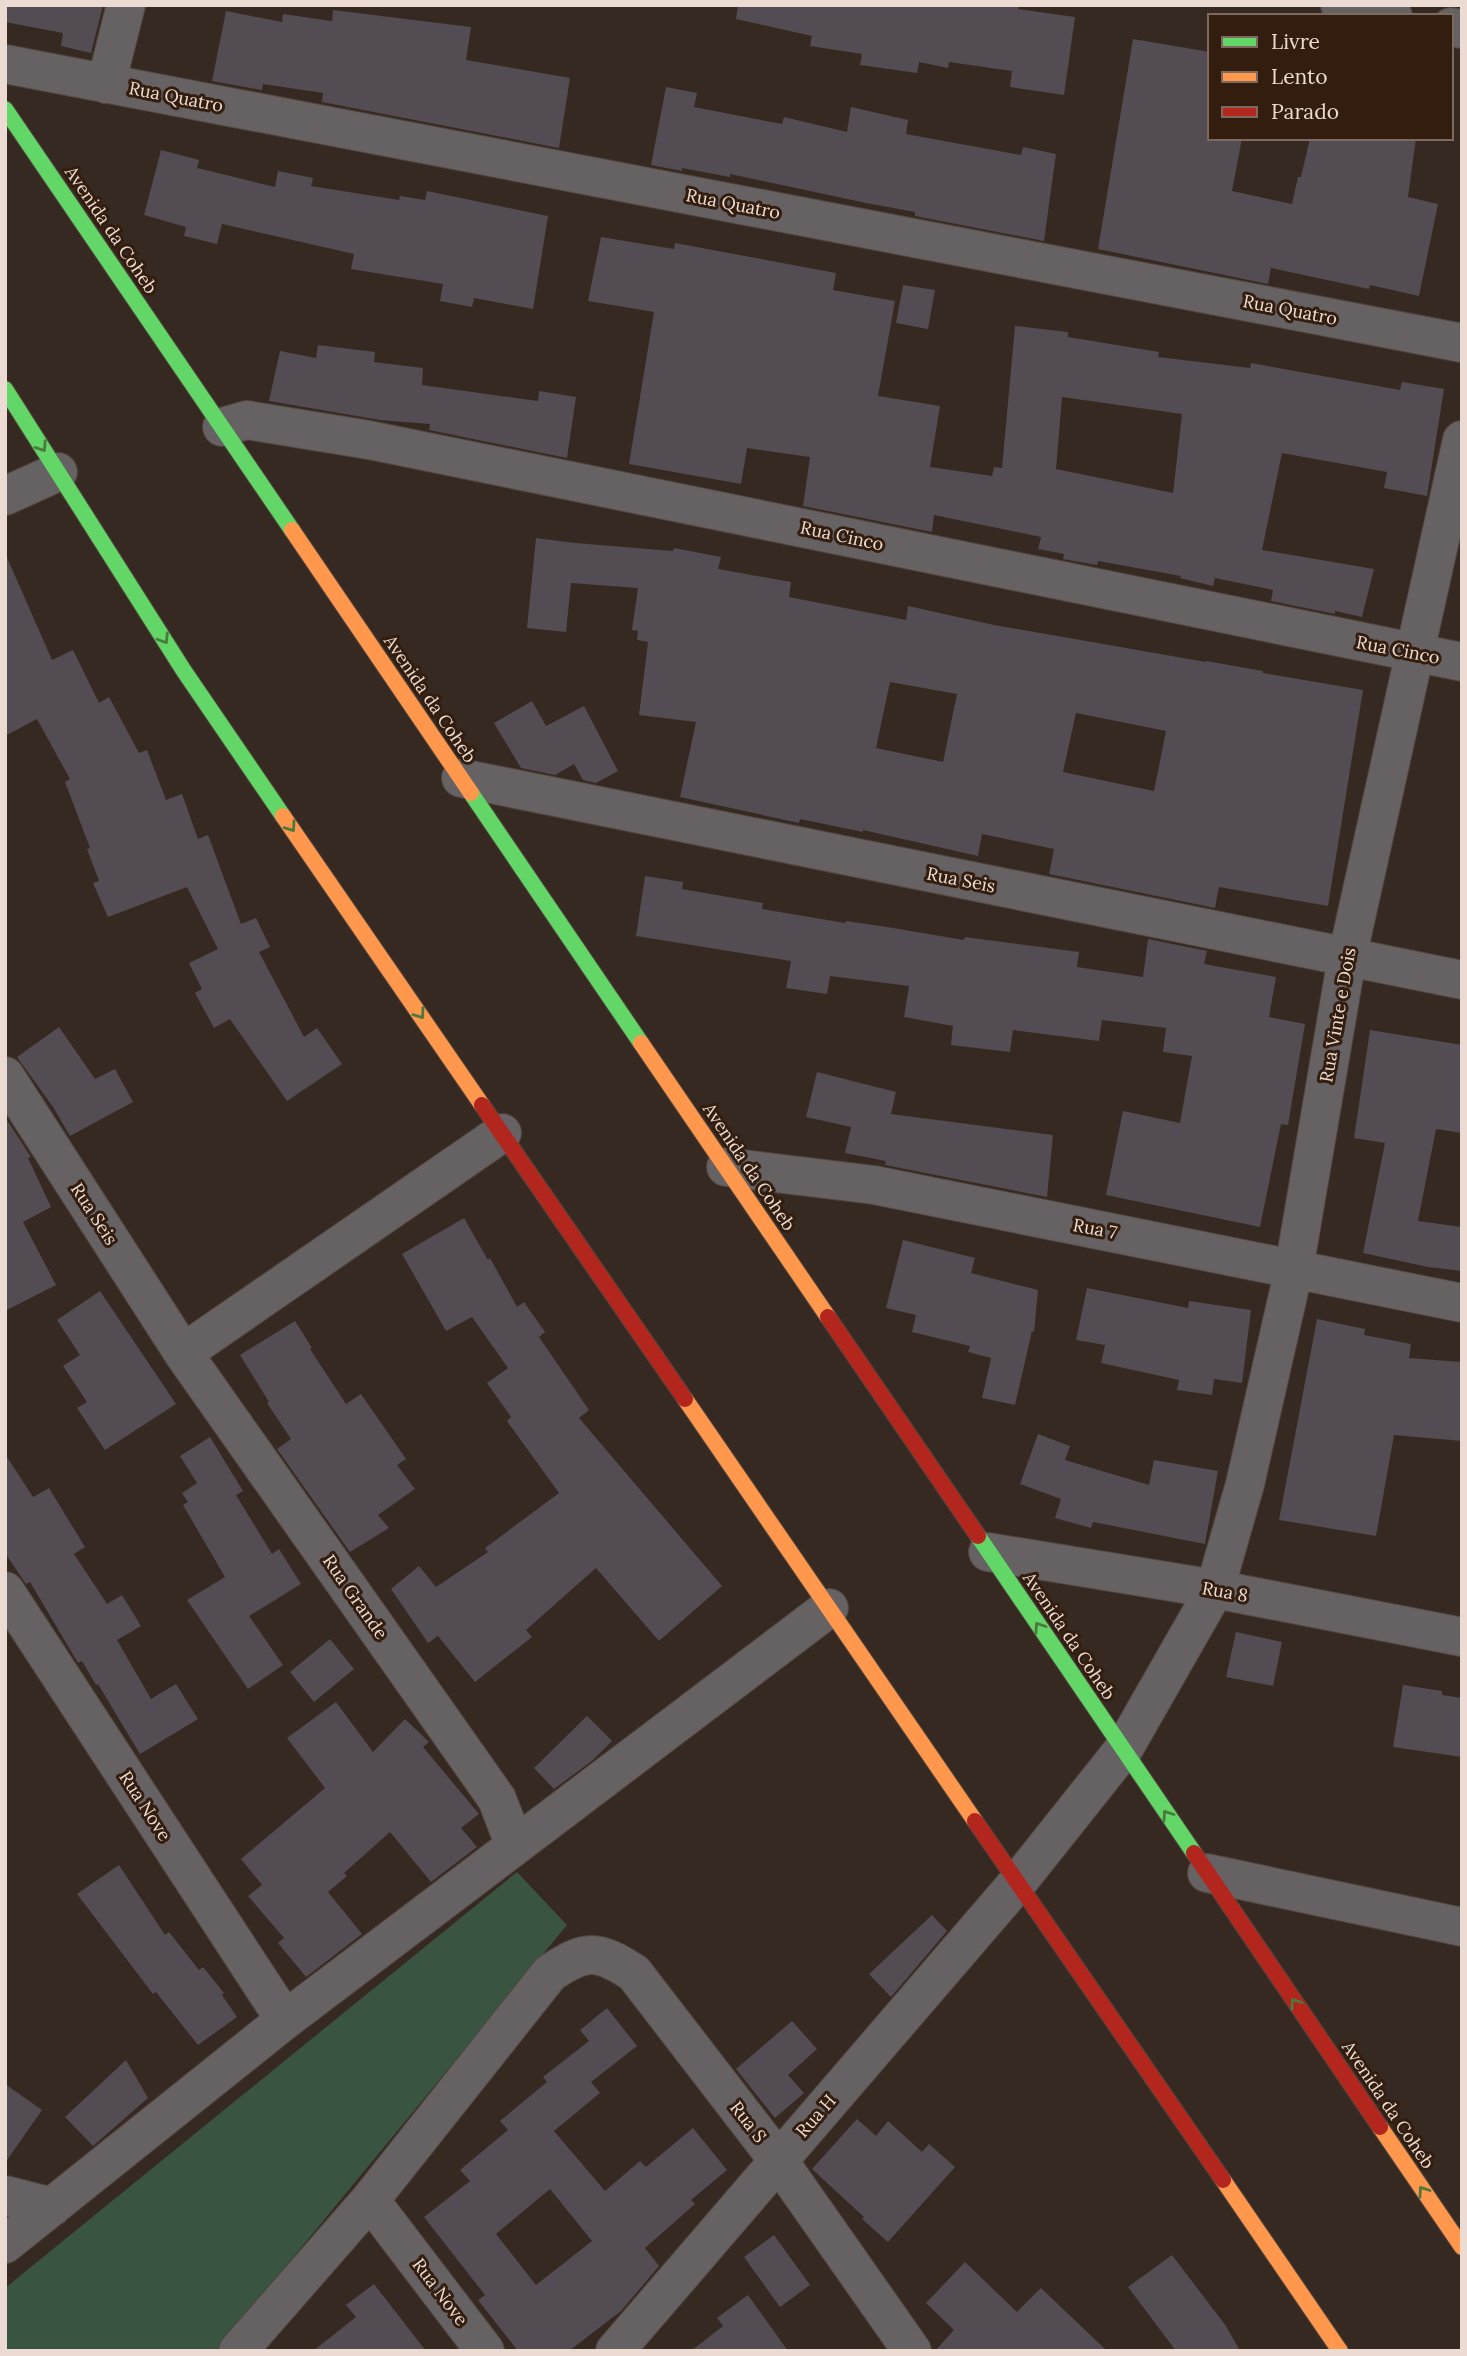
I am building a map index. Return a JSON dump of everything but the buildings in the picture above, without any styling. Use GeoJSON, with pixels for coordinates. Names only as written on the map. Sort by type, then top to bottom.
{"type":"FeatureCollection","features":[{"type":"Feature","properties":{"kind":"main road","name":"Avenida da Coheb"},"geometry":{"type":"LineString","coordinates":[[5,109],[1462,2248]]}},
{"type":"Feature","properties":{"kind":"main road"},"geometry":{"type":"LineString","coordinates":[[5,389],[184,671],[1340,2351]]}},
{"type":"Feature","properties":{"kind":"street"},"geometry":{"type":"LineString","coordinates":[[106,84],[126,5]]}},
{"type":"Feature","properties":{"kind":"street"},"geometry":{"type":"LineString","coordinates":[[1340,5],[1383,14]]}},
{"type":"Feature","properties":{"kind":"street","name":"Rua Quatro"},"geometry":{"type":"LineString","coordinates":[[5,64],[1462,342]]}},
{"type":"Feature","properties":{"kind":"street","name":"Rua Cinco"},"geometry":{"type":"LineString","coordinates":[[222,427],[247,420],[369,440],[1462,662]]}},
{"type":"Feature","properties":{"kind":"street","name":"Rua Vinte e Dois"},"geometry":{"type":"LineString","coordinates":[[1124,1750],[1215,1589],[1245,1484],[1294,1269],[1346,958],[1462,440]]}},
{"type":"Feature","properties":{"kind":"street"},"geometry":{"type":"LineString","coordinates":[[5,496],[58,472]]}},
{"type":"Feature","properties":{"kind":"street","name":"Rua Seis"},"geometry":{"type":"LineString","coordinates":[[461,778],[1462,980]]}},
{"type":"Feature","properties":{"kind":"street","name":"Rua Seis"},"geometry":{"type":"LineString","coordinates":[[5,1076],[183,1353]]}},
{"type":"Feature","properties":{"kind":"street"},"geometry":{"type":"LineString","coordinates":[[183,1353],[502,1133]]}},
{"type":"Feature","properties":{"kind":"street","name":"Rua 7"},"geometry":{"type":"LineString","coordinates":[[726,1167],[874,1185],[1462,1303]]}},
{"type":"Feature","properties":{"kind":"street","name":"Rua Grande"},"geometry":{"type":"LineString","coordinates":[[183,1353],[498,1799],[515,1846]]}},
{"type":"Feature","properties":{"kind":"street","name":"Rua 8"},"geometry":{"type":"LineString","coordinates":[[988,1552],[1215,1589],[1462,1637]]}},
{"type":"Feature","properties":{"kind":"street","name":"Rua Nove"},"geometry":{"type":"LineString","coordinates":[[5,1591],[285,2020]]}},
{"type":"Feature","properties":{"kind":"street"},"geometry":{"type":"LineString","coordinates":[[5,2244],[285,2020],[829,1608]]}},
{"type":"Feature","properties":{"kind":"street","name":"Rua H"},"geometry":{"type":"LineString","coordinates":[[615,2351],[1018,1882],[1124,1750]]}},
{"type":"Feature","properties":{"kind":"street"},"geometry":{"type":"LineString","coordinates":[[1207,1873],[1462,1927]]}},
{"type":"Feature","properties":{"kind":"street","name":"Rua S"},"geometry":{"type":"LineString","coordinates":[[370,2200],[550,1973],[569,1960],[586,1954],[611,1958],[634,1973],[778,2160],[912,2351]]}},
{"type":"Feature","properties":{"kind":"street"},"geometry":{"type":"LineString","coordinates":[[5,2195],[52,2207]]}},
{"type":"Feature","properties":{"kind":"street"},"geometry":{"type":"LineString","coordinates":[[238,2351],[370,2200]]}},
{"type":"Feature","properties":{"kind":"street","name":"Rua Nove"},"geometry":{"type":"LineString","coordinates":[[370,2200],[485,2351]]}},
{"type":"Feature","properties":{"kind":"green space"},"geometry":{"type":"Polygon","coordinates":[[[517,1872],[567,1925],[216,2351],[5,2351],[5,2288],[517,1872]]]}},
{"type":"Feature","properties":{"kind":"traffic: fast"},"geometry":{"type":"LineString","coordinates":[[5,109],[292,530]]}},
{"type":"Feature","properties":{"kind":"traffic: fast"},"geometry":{"type":"LineString","coordinates":[[5,389],[184,671],[283,816]]}},
{"type":"Feature","properties":{"kind":"traffic: fast"},"geometry":{"type":"LineString","coordinates":[[471,793],[641,1043]]}},
{"type":"Feature","properties":{"kind":"traffic: fast"},"geometry":{"type":"LineString","coordinates":[[978,1536],[1194,1853]]}},
{"type":"Feature","properties":{"kind":"traffic: slow"},"geometry":{"type":"LineString","coordinates":[[292,530],[471,793]]}},
{"type":"Feature","properties":{"kind":"traffic: slow"},"geometry":{"type":"LineString","coordinates":[[283,816],[482,1105]]}},
{"type":"Feature","properties":{"kind":"traffic: slow"},"geometry":{"type":"LineString","coordinates":[[641,1043],[828,1317]]}},
{"type":"Feature","properties":{"kind":"traffic: slow"},"geometry":{"type":"LineString","coordinates":[[685,1399],[975,1821]]}},
{"type":"Feature","properties":{"kind":"traffic: slow"},"geometry":{"type":"LineString","coordinates":[[1380,2127],[1462,2247]]}},
{"type":"Feature","properties":{"kind":"traffic: slow"},"geometry":{"type":"LineString","coordinates":[[1223,2180],[1340,2351]]}},
{"type":"Feature","properties":{"kind":"traffic: jam"},"geometry":{"type":"LineString","coordinates":[[482,1105],[685,1399]]}},
{"type":"Feature","properties":{"kind":"traffic: jam"},"geometry":{"type":"LineString","coordinates":[[828,1317],[978,1536]]}},
{"type":"Feature","properties":{"kind":"traffic: jam"},"geometry":{"type":"LineString","coordinates":[[975,1821],[1223,2180]]}},
{"type":"Feature","properties":{"kind":"traffic: jam"},"geometry":{"type":"LineString","coordinates":[[1194,1853],[1380,2127]]}}]}
